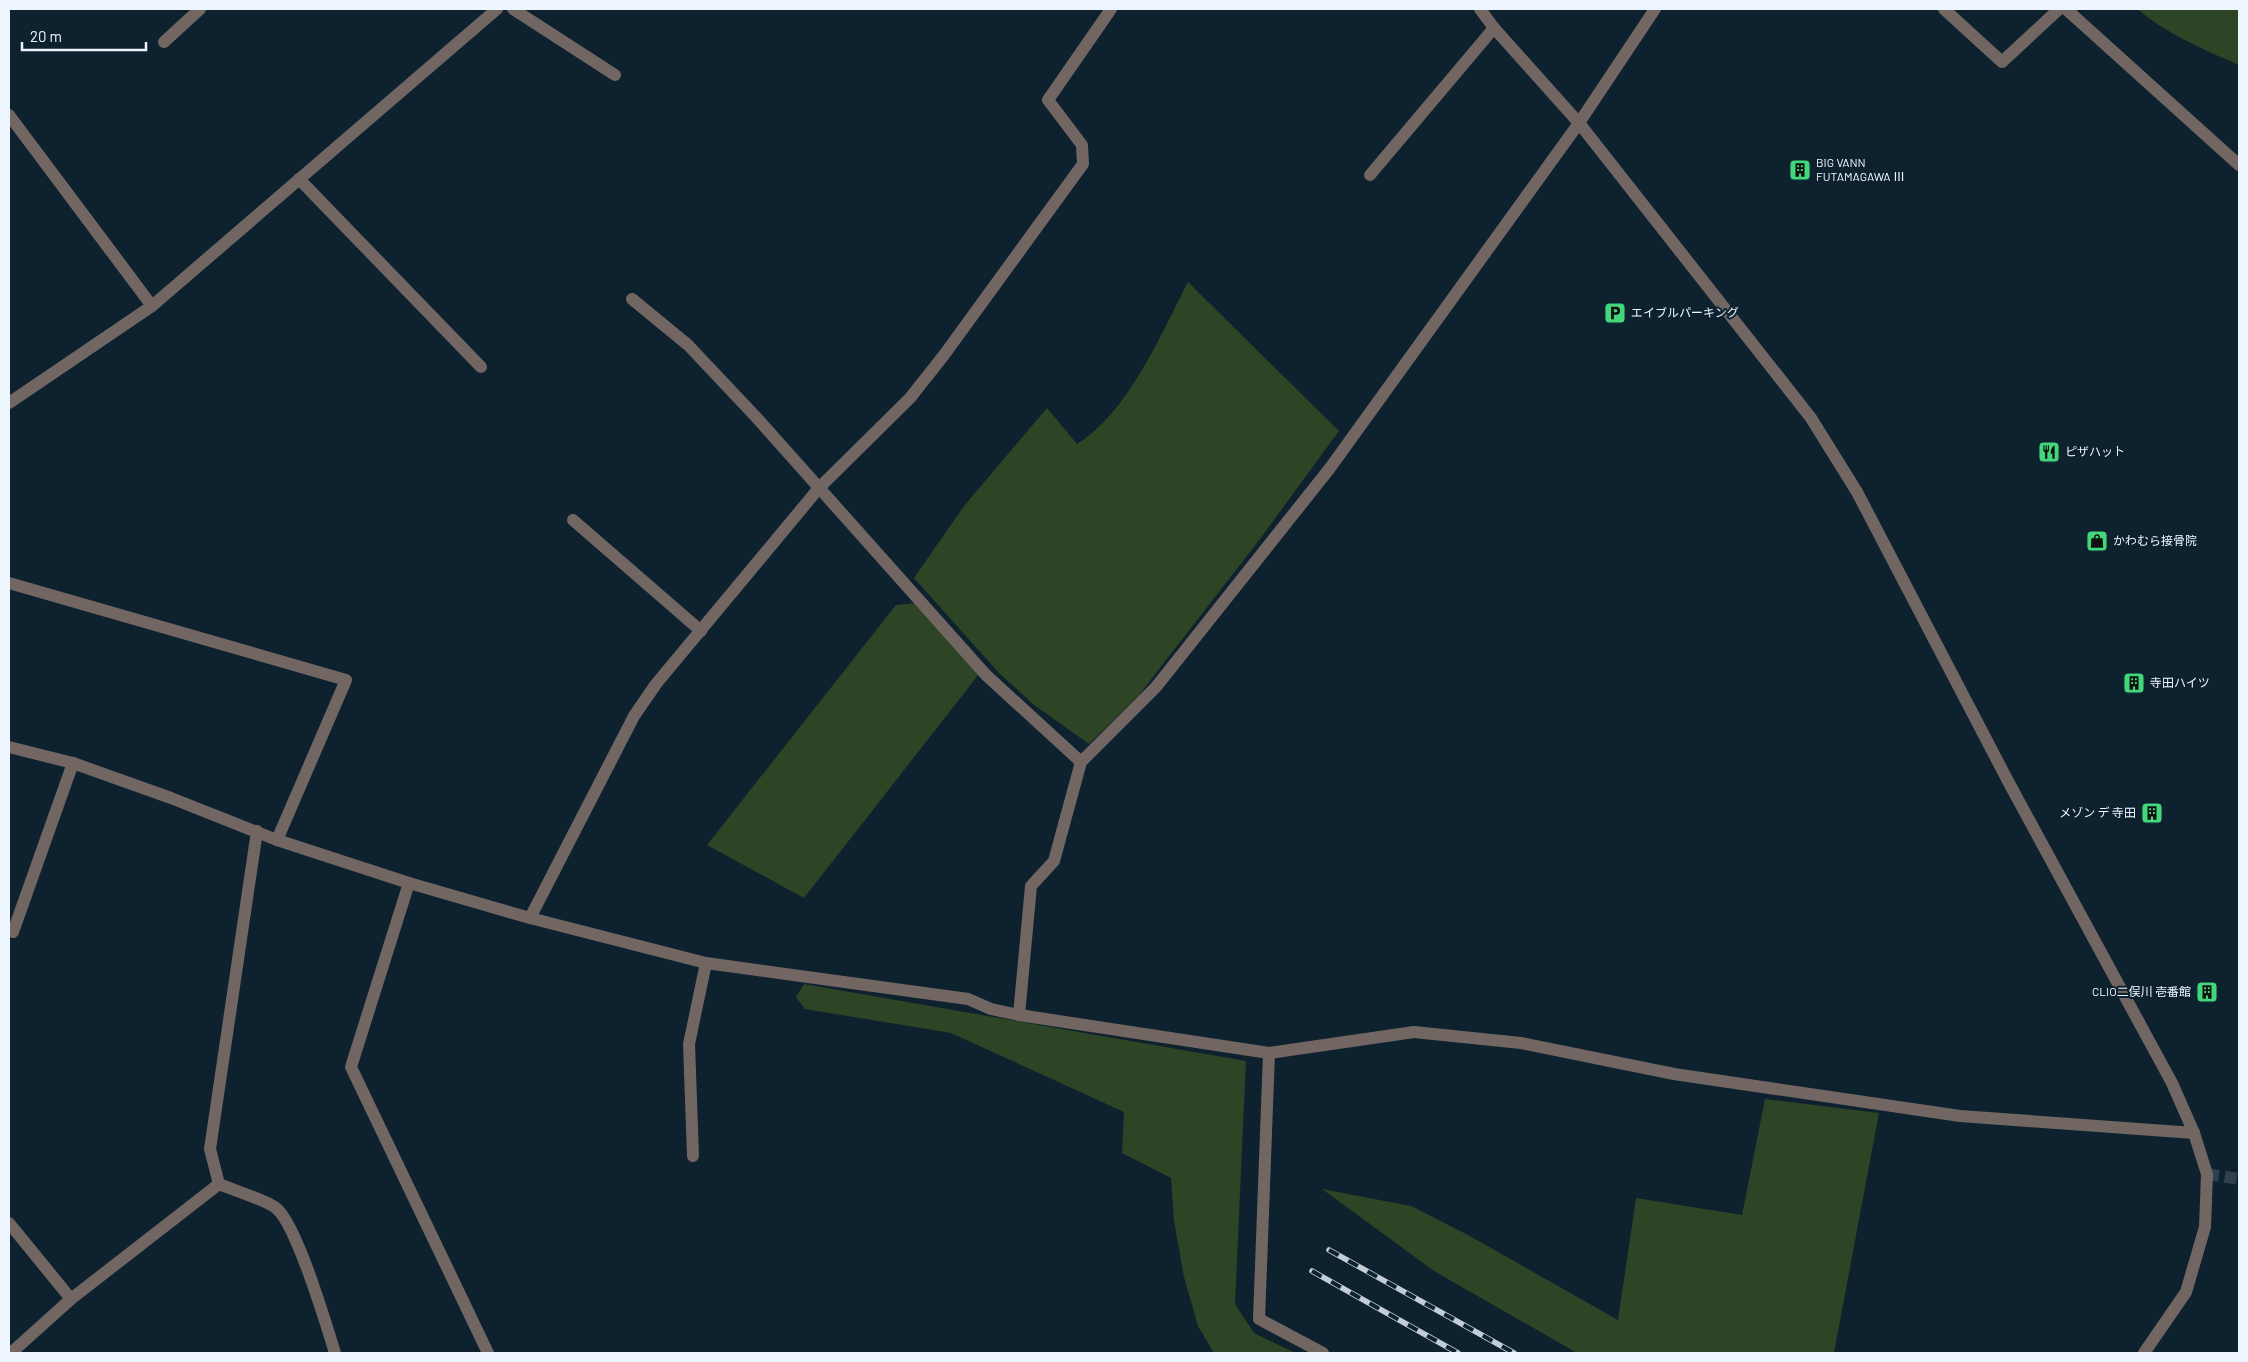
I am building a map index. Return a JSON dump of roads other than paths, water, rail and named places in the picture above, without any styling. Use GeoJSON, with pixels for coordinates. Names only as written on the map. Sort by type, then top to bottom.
{"type":"FeatureCollection","features":[{"type":"Feature","properties":{"kind":"street"},"geometry":{"type":"LineString","coordinates":[[164,42],[200,9]]}},
{"type":"Feature","properties":{"kind":"street"},"geometry":{"type":"LineString","coordinates":[[9,403],[152,306],[497,9]]}},
{"type":"Feature","properties":{"kind":"street"},"geometry":{"type":"LineString","coordinates":[[513,9],[614,75]]}},
{"type":"Feature","properties":{"kind":"street"},"geometry":{"type":"LineString","coordinates":[[530,918],[634,716],[656,684],[819,488],[910,398],[944,355],[1083,164],[1082,145],[1048,100],[1111,9]]}},
{"type":"Feature","properties":{"kind":"street"},"geometry":{"type":"LineString","coordinates":[[1480,9],[1494,28],[1579,123],[1811,418],[1857,492],[2009,783],[2172,1083],[2194,1133],[2208,1174],[2205,1227],[2186,1292],[2144,1353]]}},
{"type":"Feature","properties":{"kind":"street"},"geometry":{"type":"LineString","coordinates":[[1019,1015],[1031,886],[1054,861],[1081,762],[1156,687],[1330,468],[1579,123],[1655,9]]}},
{"type":"Feature","properties":{"kind":"street"},"geometry":{"type":"LineString","coordinates":[[1944,9],[2002,62],[2059,9]]}},
{"type":"Feature","properties":{"kind":"street"},"geometry":{"type":"LineString","coordinates":[[2066,9],[2239,165]]}},
{"type":"Feature","properties":{"kind":"street"},"geometry":{"type":"LineString","coordinates":[[1370,176],[1494,28]]}},
{"type":"Feature","properties":{"kind":"street"},"geometry":{"type":"LineString","coordinates":[[9,115],[152,306]]}},
{"type":"Feature","properties":{"kind":"street"},"geometry":{"type":"LineString","coordinates":[[299,179],[481,367]]}},
{"type":"Feature","properties":{"kind":"street"},"geometry":{"type":"LineString","coordinates":[[632,299],[688,345],[756,417],[986,675],[1081,762]]}},
{"type":"Feature","properties":{"kind":"street"},"geometry":{"type":"LineString","coordinates":[[573,520],[701,630]]}},
{"type":"Feature","properties":{"kind":"street"},"geometry":{"type":"LineString","coordinates":[[9,583],[346,680],[277,840]]}},
{"type":"Feature","properties":{"kind":"street"},"geometry":{"type":"LineString","coordinates":[[9,747],[73,763],[277,840],[409,884],[530,918],[706,962],[968,998],[991,1010],[1269,1053],[1414,1032],[1521,1043],[1674,1074],[1960,1116],[2194,1133]]}},
{"type":"Feature","properties":{"kind":"street"},"geometry":{"type":"LineString","coordinates":[[13,932],[73,763]]}},
{"type":"Feature","properties":{"kind":"street"},"geometry":{"type":"LineString","coordinates":[[219,1184],[210,1150],[256,832]]}},
{"type":"Feature","properties":{"kind":"street"},"geometry":{"type":"LineString","coordinates":[[409,884],[351,1067],[488,1353]]}},
{"type":"Feature","properties":{"kind":"street"},"geometry":{"type":"LineString","coordinates":[[693,1156],[689,1044],[706,962]]}},
{"type":"Feature","properties":{"kind":"street"},"geometry":{"type":"LineString","coordinates":[[1269,1053],[1258,1319],[1323,1353]]}},
{"type":"Feature","properties":{"kind":"street"},"geometry":{"type":"LineString","coordinates":[[11,1353],[72,1299],[219,1184]]}},
{"type":"Feature","properties":{"kind":"street"},"geometry":{"type":"LineString","coordinates":[[219,1184],[276,1207],[289,1226],[306,1267],[335,1353]]}},
{"type":"Feature","properties":{"kind":"street"},"geometry":{"type":"LineString","coordinates":[[9,1223],[72,1299]]}},
{"type":"Feature","properties":{"kind":"tunnel"},"geometry":{"type":"LineString","coordinates":[[2207,1174],[2239,1179]]}},
{"type":"Feature","properties":{"kind":"railway"},"geometry":{"type":"LineString","coordinates":[[1329,1250],[1514,1353]]}},
{"type":"Feature","properties":{"kind":"railway"},"geometry":{"type":"LineString","coordinates":[[1312,1271],[1458,1353]]}},
{"type":"Feature","properties":{"kind":"place","name":"BIG VANN FUTAMAGAWA Ⅲ"},"geometry":{"type":"Point","coordinates":[1800,170]}},
{"type":"Feature","properties":{"kind":"place","name":"エイブルパーキング"},"geometry":{"type":"Point","coordinates":[1615,313]}},
{"type":"Feature","properties":{"kind":"place","name":"ピザハット"},"geometry":{"type":"Point","coordinates":[2049,452]}},
{"type":"Feature","properties":{"kind":"place","name":"かわむら接骨院"},"geometry":{"type":"Point","coordinates":[2097,541]}},
{"type":"Feature","properties":{"kind":"place","name":"寺田ハイツ"},"geometry":{"type":"Point","coordinates":[2134,683]}},
{"type":"Feature","properties":{"kind":"place","name":"メゾン デ 寺田"},"geometry":{"type":"Point","coordinates":[2152,813]}},
{"type":"Feature","properties":{"kind":"place","name":"CLIO二俣川 壱番館"},"geometry":{"type":"Point","coordinates":[2207,992]}}]}
